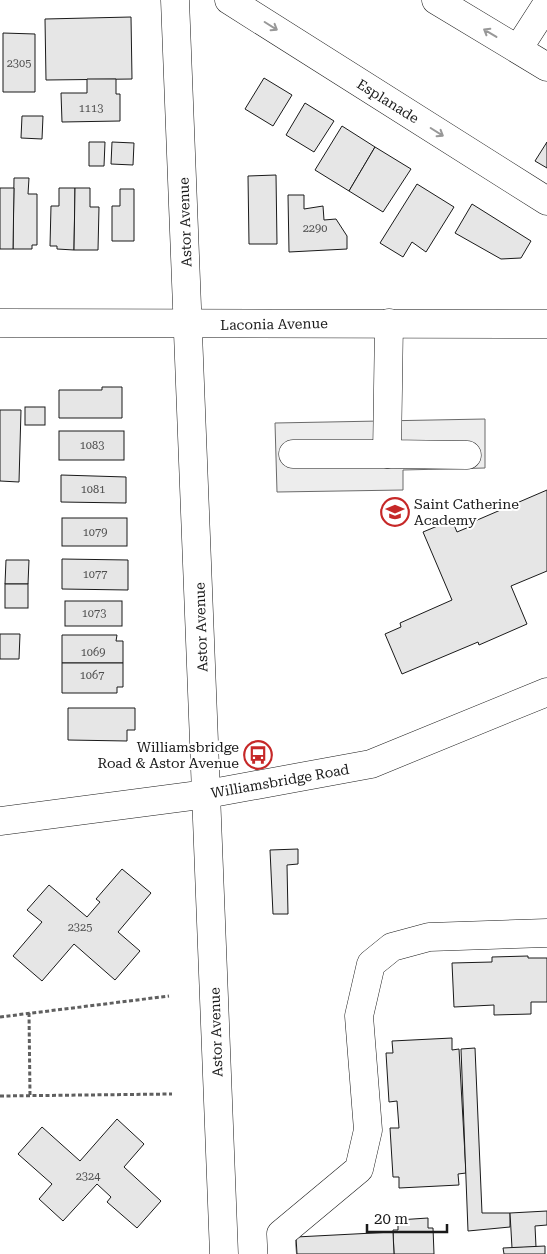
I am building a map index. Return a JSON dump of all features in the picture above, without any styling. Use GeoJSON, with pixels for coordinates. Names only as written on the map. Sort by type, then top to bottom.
{"type":"FeatureCollection","features":[{"type":"Feature","properties":{"kind":"street","name":"Astor Avenue"},"geometry":{"type":"LineString","coordinates":[[175,0],[190,325],[224,1254]]}},
{"type":"Feature","properties":{"kind":"street","name":"Esplanade"},"geometry":{"type":"LineString","coordinates":[[229,0],[547,201]]}},
{"type":"Feature","properties":{"kind":"street"},"geometry":{"type":"LineString","coordinates":[[436,0],[547,67]]}},
{"type":"Feature","properties":{"kind":"street"},"geometry":{"type":"LineString","coordinates":[[518,49],[547,4]]}},
{"type":"Feature","properties":{"kind":"street","name":"Laconia Avenue"},"geometry":{"type":"LineString","coordinates":[[0,323],[190,325],[547,324]]}},
{"type":"Feature","properties":{"kind":"street"},"geometry":{"type":"LineString","coordinates":[[387,454],[389,323]]}},
{"type":"Feature","properties":{"kind":"street"},"geometry":{"type":"LineString","coordinates":[[293,454],[467,455]]}},
{"type":"Feature","properties":{"kind":"street","name":"Williamsbridge Road"},"geometry":{"type":"LineString","coordinates":[[0,822],[207,794],[371,764],[547,692]]}},
{"type":"Feature","properties":{"kind":"street"},"geometry":{"type":"LineString","coordinates":[[282,1254],[281,1234],[358,1169],[368,1130],[358,1016],[371,964],[392,947],[429,936],[547,933]]}},
{"type":"Feature","properties":{"kind":"path"},"geometry":{"type":"LineString","coordinates":[[0,1017],[169,996]]}},
{"type":"Feature","properties":{"kind":"path"},"geometry":{"type":"LineString","coordinates":[[29,1013],[30,1096]]}},
{"type":"Feature","properties":{"kind":"path"},"geometry":{"type":"LineString","coordinates":[[0,1096],[172,1094]]}},
{"type":"Feature","properties":{"kind":"shaded area"},"geometry":{"type":"Polygon","coordinates":[[[485,419],[485,468],[403,470],[403,490],[277,492],[275,423],[485,419]]]}},
{"type":"Feature","properties":{"kind":"building"},"geometry":{"type":"Polygon","coordinates":[[[131,17],[132,79],[46,80],[45,19],[131,17]]]}},
{"type":"Feature","properties":{"kind":"building"},"geometry":{"type":"Polygon","coordinates":[[[3,33],[35,34],[35,92],[3,92],[3,33]]]}},
{"type":"Feature","properties":{"kind":"building"},"geometry":{"type":"Polygon","coordinates":[[[264,78],[292,95],[273,126],[245,109],[264,78]]]}},
{"type":"Feature","properties":{"kind":"building"},"geometry":{"type":"Polygon","coordinates":[[[87,79],[116,79],[116,94],[120,94],[120,121],[62,122],[61,93],[87,93],[87,79]]]}},
{"type":"Feature","properties":{"kind":"building"},"geometry":{"type":"Polygon","coordinates":[[[305,103],[334,121],[314,152],[286,135],[305,103]]]}},
{"type":"Feature","properties":{"kind":"building"},"geometry":{"type":"Polygon","coordinates":[[[22,116],[43,116],[42,139],[21,138],[22,116]]]}},
{"type":"Feature","properties":{"kind":"building"},"geometry":{"type":"Polygon","coordinates":[[[342,126],[375,147],[349,191],[315,170],[342,126]]]}},
{"type":"Feature","properties":{"kind":"building"},"geometry":{"type":"Polygon","coordinates":[[[89,142],[105,142],[104,166],[89,166],[89,142]]]}},
{"type":"Feature","properties":{"kind":"building"},"geometry":{"type":"Polygon","coordinates":[[[112,142],[134,143],[133,165],[111,164],[112,142]]]}},
{"type":"Feature","properties":{"kind":"building"},"geometry":{"type":"Polygon","coordinates":[[[547,142],[547,168],[535,161],[547,142]]]}},
{"type":"Feature","properties":{"kind":"building"},"geometry":{"type":"Polygon","coordinates":[[[375,147],[411,169],[383,212],[349,191],[375,147]]]}},
{"type":"Feature","properties":{"kind":"building"},"geometry":{"type":"Polygon","coordinates":[[[276,175],[277,244],[249,244],[248,176],[276,175]]]}},
{"type":"Feature","properties":{"kind":"building"},"geometry":{"type":"Polygon","coordinates":[[[14,178],[29,178],[28,194],[37,194],[37,245],[32,245],[32,249],[13,249],[14,178]]]}},
{"type":"Feature","properties":{"kind":"building"},"geometry":{"type":"Polygon","coordinates":[[[417,184],[454,207],[426,252],[412,242],[403,257],[380,243],[417,184]]]}},
{"type":"Feature","properties":{"kind":"building"},"geometry":{"type":"Polygon","coordinates":[[[0,188],[14,188],[13,249],[0,249],[0,188]]]}},
{"type":"Feature","properties":{"kind":"building"},"geometry":{"type":"Polygon","coordinates":[[[59,188],[75,188],[74,250],[57,249],[57,246],[50,246],[51,206],[59,206],[59,188]]]}},
{"type":"Feature","properties":{"kind":"building"},"geometry":{"type":"Polygon","coordinates":[[[75,188],[90,188],[90,207],[99,207],[98,250],[74,250],[75,188]]]}},
{"type":"Feature","properties":{"kind":"building"},"geometry":{"type":"Polygon","coordinates":[[[120,189],[134,189],[134,241],[112,241],[112,206],[120,206],[120,189]]]}},
{"type":"Feature","properties":{"kind":"building"},"geometry":{"type":"Polygon","coordinates":[[[288,195],[304,195],[304,209],[323,206],[324,220],[336,219],[347,236],[347,249],[289,252],[288,195]]]}},
{"type":"Feature","properties":{"kind":"building"},"geometry":{"type":"Polygon","coordinates":[[[472,204],[531,241],[521,258],[501,259],[455,233],[472,204]]]}},
{"type":"Feature","properties":{"kind":"building"},"geometry":{"type":"Polygon","coordinates":[[[102,387],[122,387],[122,418],[59,418],[59,390],[102,390],[102,387]]]}},
{"type":"Feature","properties":{"kind":"building"},"geometry":{"type":"Polygon","coordinates":[[[25,407],[45,407],[45,425],[25,425],[25,407]]]}},
{"type":"Feature","properties":{"kind":"building"},"geometry":{"type":"Polygon","coordinates":[[[0,410],[21,410],[19,482],[0,481],[0,410]]]}},
{"type":"Feature","properties":{"kind":"building"},"geometry":{"type":"Polygon","coordinates":[[[59,431],[124,431],[124,460],[59,460],[59,431]]]}},
{"type":"Feature","properties":{"kind":"building"},"geometry":{"type":"Polygon","coordinates":[[[61,475],[126,477],[126,503],[61,502],[61,475]]]}},
{"type":"Feature","properties":{"kind":"building"},"geometry":{"type":"Polygon","coordinates":[[[547,490],[547,571],[511,586],[527,624],[479,645],[478,642],[402,674],[385,634],[401,627],[400,623],[452,600],[423,532],[452,520],[457,532],[469,527],[468,524],[547,490]]]}},
{"type":"Feature","properties":{"kind":"building"},"geometry":{"type":"Polygon","coordinates":[[[62,518],[127,518],[127,546],[62,546],[62,518]]]}},
{"type":"Feature","properties":{"kind":"building"},"geometry":{"type":"Polygon","coordinates":[[[62,559],[128,560],[128,590],[62,589],[62,559]]]}},
{"type":"Feature","properties":{"kind":"building"},"geometry":{"type":"Polygon","coordinates":[[[6,560],[29,560],[28,584],[5,584],[6,560]]]}},
{"type":"Feature","properties":{"kind":"building"},"geometry":{"type":"Polygon","coordinates":[[[5,584],[28,584],[28,608],[5,608],[5,584]]]}},
{"type":"Feature","properties":{"kind":"building"},"geometry":{"type":"Polygon","coordinates":[[[65,601],[122,601],[122,626],[65,626],[65,601]]]}},
{"type":"Feature","properties":{"kind":"building"},"geometry":{"type":"Polygon","coordinates":[[[0,634],[20,634],[19,659],[0,659],[0,634]]]}},
{"type":"Feature","properties":{"kind":"building"},"geometry":{"type":"Polygon","coordinates":[[[62,635],[117,635],[116,641],[123,641],[123,663],[62,663],[62,635]]]}},
{"type":"Feature","properties":{"kind":"building"},"geometry":{"type":"Polygon","coordinates":[[[62,663],[123,663],[123,687],[117,687],[117,693],[62,693],[62,663]]]}},
{"type":"Feature","properties":{"kind":"building"},"geometry":{"type":"Polygon","coordinates":[[[68,708],[135,708],[135,730],[127,730],[127,741],[68,740],[68,708]]]}},
{"type":"Feature","properties":{"kind":"building"},"geometry":{"type":"Polygon","coordinates":[[[298,849],[298,864],[287,865],[288,914],[273,914],[270,850],[298,849]]]}},
{"type":"Feature","properties":{"kind":"building"},"geometry":{"type":"Polygon","coordinates":[[[122,869],[151,893],[118,932],[140,951],[115,980],[74,944],[42,981],[13,956],[42,922],[27,910],[49,885],[87,917],[100,902],[96,899],[122,869]]]}},
{"type":"Feature","properties":{"kind":"building"},"geometry":{"type":"Polygon","coordinates":[[[528,956],[528,958],[547,958],[547,1002],[531,1002],[531,1014],[494,1015],[494,1005],[454,1007],[452,963],[492,962],[492,957],[528,956]]]}},
{"type":"Feature","properties":{"kind":"building"},"geometry":{"type":"Polygon","coordinates":[[[452,1038],[452,1050],[459,1049],[466,1173],[458,1174],[459,1185],[399,1188],[399,1177],[393,1177],[390,1128],[399,1128],[397,1101],[389,1102],[386,1053],[393,1053],[392,1041],[452,1038]]]}},
{"type":"Feature","properties":{"kind":"building"},"geometry":{"type":"Polygon","coordinates":[[[475,1048],[482,1213],[510,1213],[510,1227],[468,1231],[461,1049],[475,1048]]]}},
{"type":"Feature","properties":{"kind":"building"},"geometry":{"type":"Polygon","coordinates":[[[117,1119],[144,1144],[124,1167],[161,1201],[137,1228],[107,1202],[111,1197],[97,1184],[63,1221],[39,1199],[52,1184],[18,1154],[42,1127],[80,1161],[117,1119]]]}},
{"type":"Feature","properties":{"kind":"building"},"geometry":{"type":"Polygon","coordinates":[[[547,1211],[547,1225],[535,1226],[536,1247],[512,1248],[510,1213],[547,1211]]]}},
{"type":"Feature","properties":{"kind":"building"},"geometry":{"type":"Polygon","coordinates":[[[428,1218],[428,1228],[433,1228],[434,1254],[394,1254],[393,1230],[398,1230],[398,1220],[428,1218]]]}},
{"type":"Feature","properties":{"kind":"building"},"geometry":{"type":"Polygon","coordinates":[[[393,1232],[394,1254],[297,1254],[296,1237],[393,1232]]]}},
{"type":"Feature","properties":{"kind":"building"},"geometry":{"type":"Polygon","coordinates":[[[545,1246],[545,1254],[504,1254],[503,1248],[545,1246]]]}},
{"type":"Feature","properties":{"kind":"place","name":"Saint Catherine Academy"},"geometry":{"type":"Point","coordinates":[395,512]}},
{"type":"Feature","properties":{"kind":"place","name":"Williamsbridge Road & Astor Avenue"},"geometry":{"type":"Point","coordinates":[258,755]}}]}
